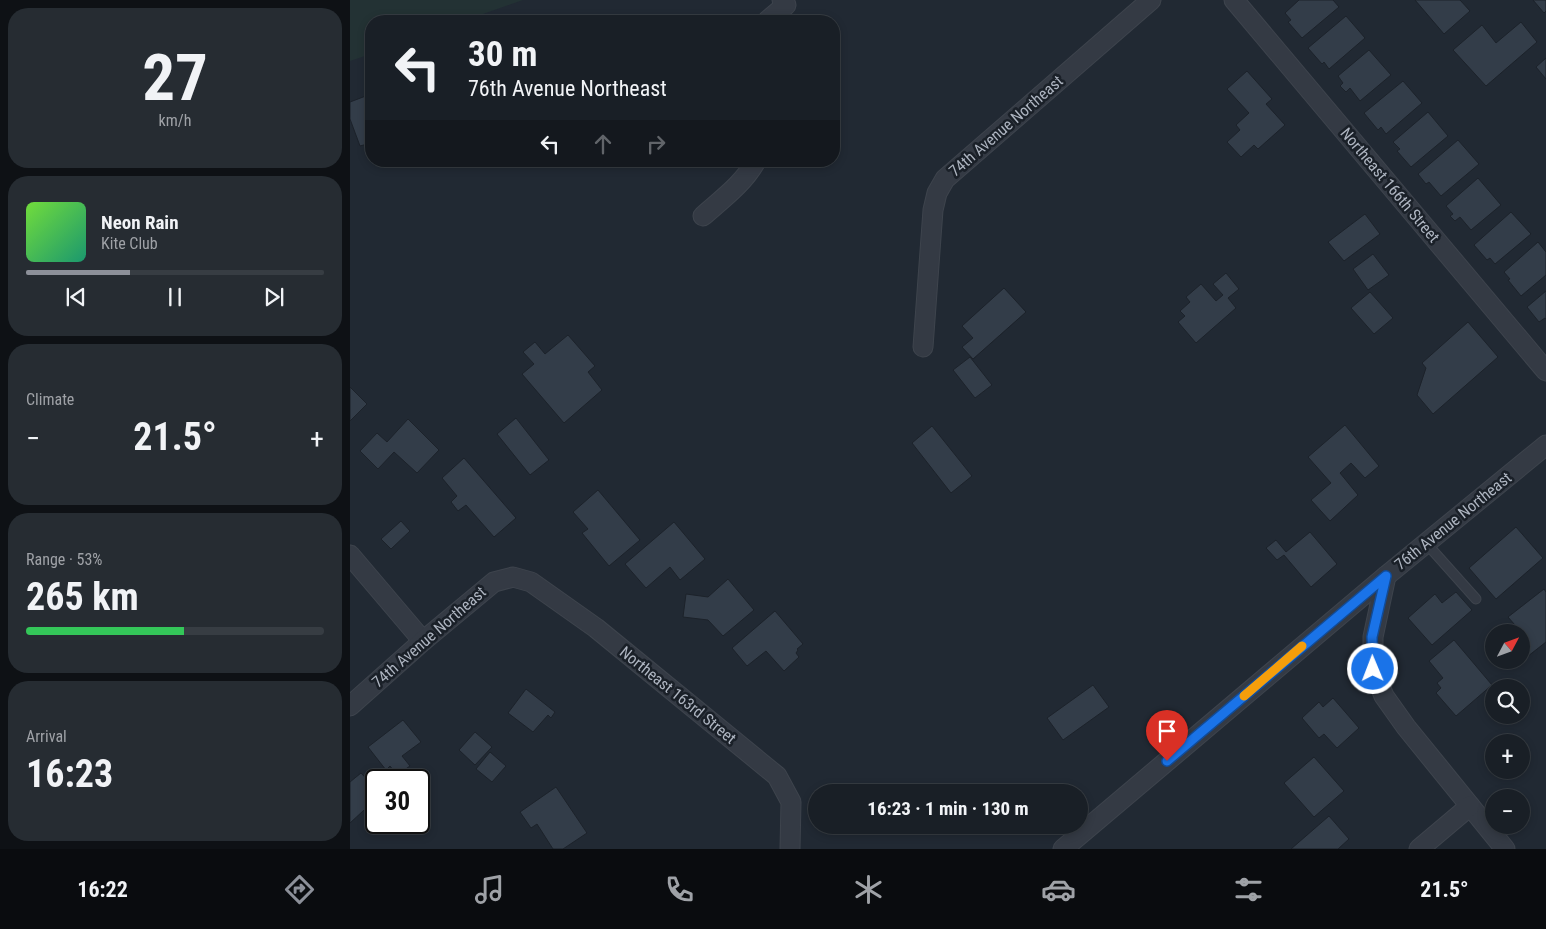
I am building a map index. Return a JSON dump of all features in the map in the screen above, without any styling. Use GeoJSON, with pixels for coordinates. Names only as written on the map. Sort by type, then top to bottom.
{"type":"FeatureCollection","features":[{"type":"Feature","properties":{"kind":"street","name":"74th Avenue Northeast"},"geometry":{"type":"LineString","coordinates":[[923,347],[933,210],[937,193],[945,179],[1152,0]]}},
{"type":"Feature","properties":{"kind":"street","name":"Northeast 166th Street"},"geometry":{"type":"LineString","coordinates":[[1234,0],[1546,371]]}},
{"type":"Feature","properties":{"kind":"street"},"geometry":{"type":"LineString","coordinates":[[773,15],[784,3]]}},
{"type":"Feature","properties":{"kind":"street"},"geometry":{"type":"LineString","coordinates":[[703,216],[743,180],[752,167]]}},
{"type":"Feature","properties":{"kind":"street","name":"76th Avenue Northeast"},"geometry":{"type":"LineString","coordinates":[[1063,849],[1386,576],[1546,445]]}},
{"type":"Feature","properties":{"kind":"street"},"geometry":{"type":"LineString","coordinates":[[350,555],[423,641]]}},
{"type":"Feature","properties":{"kind":"street"},"geometry":{"type":"LineString","coordinates":[[1386,576],[1372,637],[1373,669],[1384,696],[1406,727],[1505,849]]}},
{"type":"Feature","properties":{"kind":"street","name":"74th Avenue Northeast"},"geometry":{"type":"LineString","coordinates":[[350,706],[423,641],[494,582],[513,577]]}},
{"type":"Feature","properties":{"kind":"street","name":"Northeast 163rd Street"},"geometry":{"type":"LineString","coordinates":[[513,577],[531,582],[596,628],[777,776],[791,802],[790,849]]}},
{"type":"Feature","properties":{"kind":"street"},"geometry":{"type":"LineString","coordinates":[[1419,849],[1470,806]]}},
{"type":"Feature","properties":{"kind":"lane"},"geometry":{"type":"LineString","coordinates":[[1426,543],[1476,599]]}},
{"type":"Feature","properties":{"kind":"shaded area"},"geometry":{"type":"Polygon","coordinates":[[[350,0],[523,0],[480,15],[365,15],[365,56],[350,61],[350,0]]]}},
{"type":"Feature","properties":{"kind":"building"},"geometry":{"type":"Polygon","coordinates":[[[1299,0],[1333,0],[1339,7],[1302,38],[1288,22],[1291,20],[1285,13],[1299,0]]]}},
{"type":"Feature","properties":{"kind":"building"},"geometry":{"type":"Polygon","coordinates":[[[1415,0],[1460,0],[1470,11],[1444,34],[1415,0]]]}},
{"type":"Feature","properties":{"kind":"building"},"geometry":{"type":"Polygon","coordinates":[[[1533,0],[1546,0],[1546,11],[1544,13],[1533,0]]]}},
{"type":"Feature","properties":{"kind":"building"},"geometry":{"type":"Polygon","coordinates":[[[1346,16],[1365,38],[1329,69],[1308,48],[1346,16]]]}},
{"type":"Feature","properties":{"kind":"building"},"geometry":{"type":"Polygon","coordinates":[[[1521,22],[1537,42],[1486,86],[1453,50],[1482,25],[1496,43],[1521,22]]]}},
{"type":"Feature","properties":{"kind":"building"},"geometry":{"type":"Polygon","coordinates":[[[1369,50],[1391,75],[1360,101],[1350,88],[1346,92],[1340,86],[1343,83],[1338,76],[1369,50]]]}},
{"type":"Feature","properties":{"kind":"building"},"geometry":{"type":"Polygon","coordinates":[[[1546,58],[1546,79],[1536,67],[1546,58]]]}},
{"type":"Feature","properties":{"kind":"building"},"geometry":{"type":"Polygon","coordinates":[[[1247,71],[1272,99],[1266,104],[1285,125],[1258,149],[1254,145],[1241,157],[1227,142],[1240,130],[1236,125],[1249,113],[1227,89],[1247,71]]]}},
{"type":"Feature","properties":{"kind":"building"},"geometry":{"type":"Polygon","coordinates":[[[1403,81],[1422,103],[1386,134],[1381,127],[1378,130],[1364,113],[1403,81]]]}},
{"type":"Feature","properties":{"kind":"building"},"geometry":{"type":"Polygon","coordinates":[[[365,96],[365,145],[360,146],[350,119],[350,102],[365,96]]]}},
{"type":"Feature","properties":{"kind":"building"},"geometry":{"type":"Polygon","coordinates":[[[1428,112],[1448,136],[1411,167],[1397,151],[1400,149],[1393,142],[1428,112]]]}},
{"type":"Feature","properties":{"kind":"building"},"geometry":{"type":"Polygon","coordinates":[[[1458,140],[1479,164],[1441,196],[1429,182],[1426,184],[1418,174],[1458,140]]]}},
{"type":"Feature","properties":{"kind":"building"},"geometry":{"type":"Polygon","coordinates":[[[1478,178],[1501,205],[1471,230],[1460,217],[1455,221],[1450,216],[1453,214],[1446,206],[1478,178]]]}},
{"type":"Feature","properties":{"kind":"building"},"geometry":{"type":"Polygon","coordinates":[[[1511,212],[1531,234],[1495,264],[1490,258],[1487,260],[1474,245],[1511,212]]]}},
{"type":"Feature","properties":{"kind":"building"},"geometry":{"type":"Polygon","coordinates":[[[1365,214],[1380,234],[1344,261],[1328,242],[1365,214]]]}},
{"type":"Feature","properties":{"kind":"building"},"geometry":{"type":"Polygon","coordinates":[[[1538,242],[1546,252],[1546,275],[1521,296],[1504,272],[1538,242]]]}},
{"type":"Feature","properties":{"kind":"building"},"geometry":{"type":"Polygon","coordinates":[[[1373,254],[1389,275],[1368,290],[1353,269],[1373,254]]]}},
{"type":"Feature","properties":{"kind":"building"},"geometry":{"type":"Polygon","coordinates":[[[1226,273],[1239,289],[1228,298],[1236,308],[1196,343],[1178,322],[1185,316],[1180,311],[1190,302],[1186,297],[1201,284],[1216,301],[1223,295],[1213,284],[1226,273]]]}},
{"type":"Feature","properties":{"kind":"building"},"geometry":{"type":"Polygon","coordinates":[[[1004,288],[1026,312],[973,359],[962,347],[973,338],[962,326],[1004,288]]]}},
{"type":"Feature","properties":{"kind":"building"},"geometry":{"type":"Polygon","coordinates":[[[1546,291],[1546,319],[1539,322],[1527,307],[1546,291]]]}},
{"type":"Feature","properties":{"kind":"building"},"geometry":{"type":"Polygon","coordinates":[[[1370,292],[1393,318],[1374,334],[1351,308],[1370,292]]]}},
{"type":"Feature","properties":{"kind":"building"},"geometry":{"type":"Polygon","coordinates":[[[1468,322],[1498,357],[1433,414],[1417,395],[1426,368],[1422,363],[1468,322]]]}},
{"type":"Feature","properties":{"kind":"building"},"geometry":{"type":"Polygon","coordinates":[[[568,335],[595,366],[588,372],[602,390],[564,423],[522,374],[534,364],[523,352],[535,342],[545,354],[568,335]]]}},
{"type":"Feature","properties":{"kind":"building"},"geometry":{"type":"Polygon","coordinates":[[[970,357],[992,385],[975,398],[953,370],[970,357]]]}},
{"type":"Feature","properties":{"kind":"building"},"geometry":{"type":"Polygon","coordinates":[[[350,387],[367,404],[350,421],[350,387]]]}},
{"type":"Feature","properties":{"kind":"building"},"geometry":{"type":"Polygon","coordinates":[[[516,418],[549,460],[530,475],[497,434],[516,418]]]}},
{"type":"Feature","properties":{"kind":"building"},"geometry":{"type":"Polygon","coordinates":[[[408,419],[439,450],[417,473],[394,452],[378,469],[360,451],[377,433],[387,442],[408,419]]]}},
{"type":"Feature","properties":{"kind":"building"},"geometry":{"type":"Polygon","coordinates":[[[1345,425],[1379,466],[1365,478],[1351,463],[1340,473],[1358,495],[1330,521],[1311,500],[1331,483],[1308,457],[1345,425]]]}},
{"type":"Feature","properties":{"kind":"building"},"geometry":{"type":"Polygon","coordinates":[[[932,426],[972,476],[951,493],[912,443],[932,426]]]}},
{"type":"Feature","properties":{"kind":"building"},"geometry":{"type":"Polygon","coordinates":[[[464,458],[516,518],[494,537],[466,505],[458,511],[451,502],[457,496],[442,478],[464,458]]]}},
{"type":"Feature","properties":{"kind":"building"},"geometry":{"type":"Polygon","coordinates":[[[598,490],[640,540],[609,566],[582,533],[588,529],[573,512],[598,490]]]}},
{"type":"Feature","properties":{"kind":"building"},"geometry":{"type":"Polygon","coordinates":[[[401,521],[410,531],[391,549],[381,539],[401,521]]]}},
{"type":"Feature","properties":{"kind":"building"},"geometry":{"type":"Polygon","coordinates":[[[674,522],[705,559],[680,580],[670,567],[646,588],[625,564],[674,522]]]}},
{"type":"Feature","properties":{"kind":"building"},"geometry":{"type":"Polygon","coordinates":[[[1516,527],[1543,558],[1496,599],[1469,568],[1516,527]]]}},
{"type":"Feature","properties":{"kind":"building"},"geometry":{"type":"Polygon","coordinates":[[[1310,532],[1337,564],[1311,587],[1284,555],[1277,560],[1266,548],[1276,540],[1286,552],[1310,532]]]}},
{"type":"Feature","properties":{"kind":"building"},"geometry":{"type":"Polygon","coordinates":[[[728,579],[754,610],[723,636],[708,620],[683,617],[686,594],[708,597],[728,579]]]}},
{"type":"Feature","properties":{"kind":"building"},"geometry":{"type":"Polygon","coordinates":[[[1544,589],[1546,592],[1546,642],[1530,655],[1530,624],[1514,624],[1508,617],[1544,589]]]}},
{"type":"Feature","properties":{"kind":"building"},"geometry":{"type":"Polygon","coordinates":[[[1456,592],[1472,610],[1432,645],[1408,618],[1435,594],[1442,603],[1456,592]]]}},
{"type":"Feature","properties":{"kind":"building"},"geometry":{"type":"Polygon","coordinates":[[[775,611],[803,644],[797,649],[796,653],[799,657],[784,671],[766,651],[747,666],[732,648],[775,611]]]}},
{"type":"Feature","properties":{"kind":"building"},"geometry":{"type":"Polygon","coordinates":[[[1454,640],[1487,679],[1485,679],[1485,691],[1456,716],[1436,693],[1441,688],[1437,683],[1443,678],[1429,661],[1454,640]]]}},
{"type":"Feature","properties":{"kind":"building"},"geometry":{"type":"Polygon","coordinates":[[[1093,685],[1109,707],[1063,740],[1047,718],[1093,685]]]}},
{"type":"Feature","properties":{"kind":"building"},"geometry":{"type":"Polygon","coordinates":[[[526,689],[555,712],[551,718],[548,715],[533,732],[508,713],[526,689]]]}},
{"type":"Feature","properties":{"kind":"building"},"geometry":{"type":"Polygon","coordinates":[[[1333,698],[1359,728],[1337,748],[1324,734],[1319,738],[1302,718],[1319,702],[1323,707],[1333,698]]]}},
{"type":"Feature","properties":{"kind":"building"},"geometry":{"type":"Polygon","coordinates":[[[403,720],[421,742],[402,756],[410,766],[406,769],[392,769],[390,766],[385,769],[368,747],[403,720]]]}},
{"type":"Feature","properties":{"kind":"building"},"geometry":{"type":"Polygon","coordinates":[[[475,732],[492,747],[475,765],[459,750],[475,732]]]}},
{"type":"Feature","properties":{"kind":"building"},"geometry":{"type":"Polygon","coordinates":[[[490,752],[506,766],[492,782],[476,769],[490,752]]]}},
{"type":"Feature","properties":{"kind":"building"},"geometry":{"type":"Polygon","coordinates":[[[1314,757],[1344,791],[1314,817],[1284,783],[1314,757]]]}},
{"type":"Feature","properties":{"kind":"building"},"geometry":{"type":"Polygon","coordinates":[[[361,773],[365,777],[365,809],[350,823],[350,782],[361,773]]]}},
{"type":"Feature","properties":{"kind":"building"},"geometry":{"type":"Polygon","coordinates":[[[556,787],[587,833],[563,849],[553,849],[537,824],[531,828],[520,812],[556,787]]]}},
{"type":"Feature","properties":{"kind":"building"},"geometry":{"type":"Polygon","coordinates":[[[1329,816],[1349,839],[1338,849],[1291,849],[1329,816]]]}},
{"type":"Feature","properties":{"kind":"slow traffic"},"geometry":{"type":"LineString","coordinates":[[1244,696],[1302,646]]}},
{"type":"Feature","properties":{"kind":"route"},"geometry":{"type":"LineString","coordinates":[[1167,761],[1386,576],[1372,637],[1373,669]]}}]}
